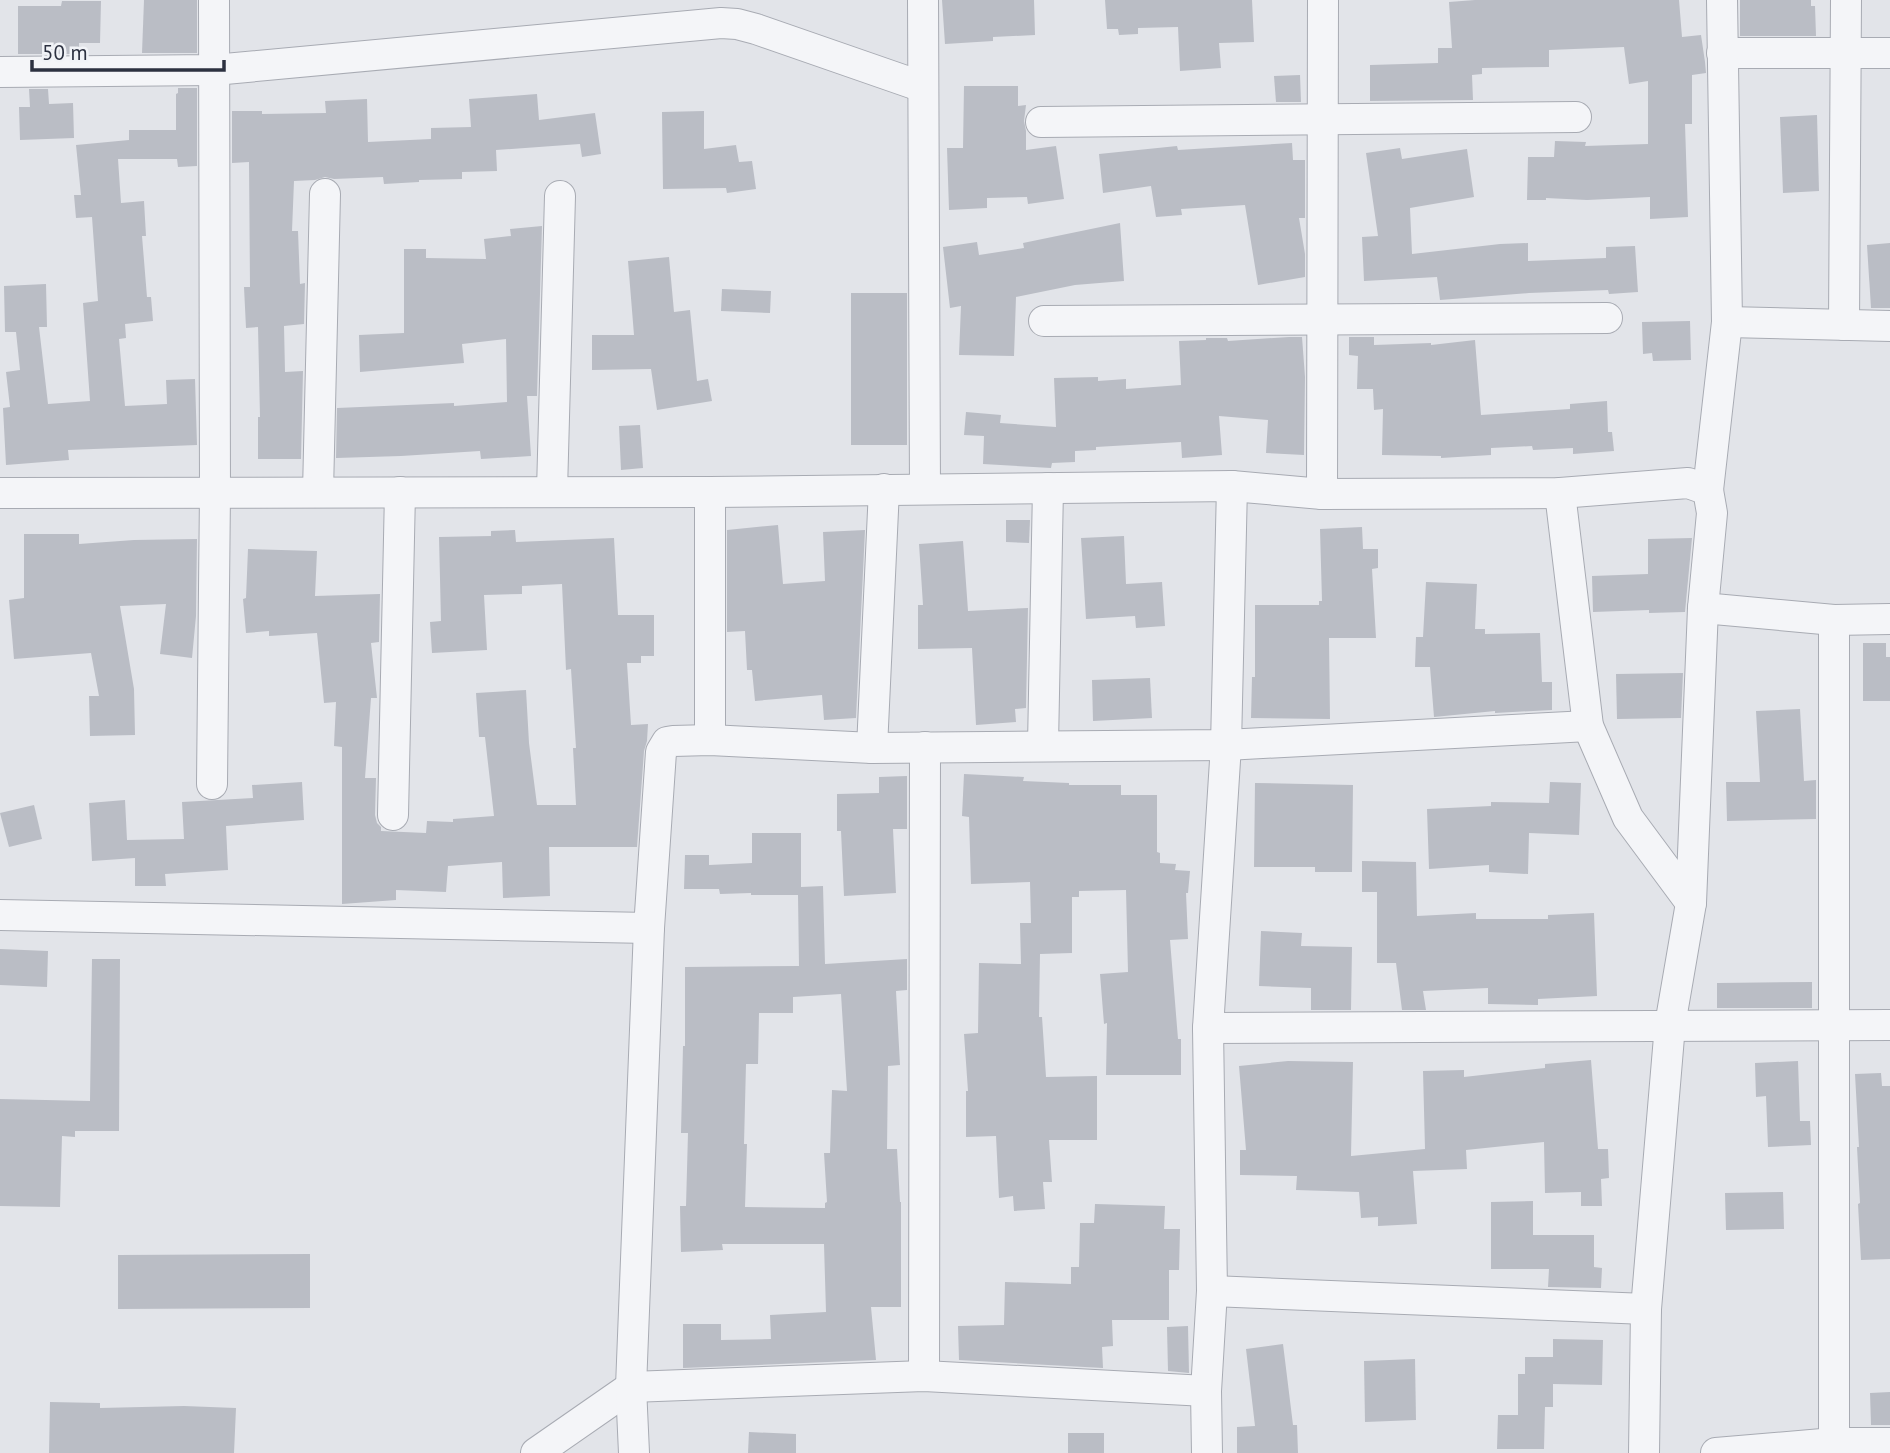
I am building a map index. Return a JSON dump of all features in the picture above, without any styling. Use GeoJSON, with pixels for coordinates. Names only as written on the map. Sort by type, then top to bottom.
{"type":"FeatureCollection","features":[{"type":"Feature","properties":{"kind":"street"},"geometry":{"type":"LineString","coordinates":[[212,784],[215,492],[214,0]]}},
{"type":"Feature","properties":{"kind":"street"},"geometry":{"type":"LineString","coordinates":[[923,0],[925,489]]}},
{"type":"Feature","properties":{"kind":"street"},"geometry":{"type":"LineString","coordinates":[[1322,494],[1323,0]]}},
{"type":"Feature","properties":{"kind":"street"},"geometry":{"type":"LineString","coordinates":[[1644,1453],[1646,1309],[1670,1025],[1690,903],[1703,608],[1712,513],[1708,490],[1727,322],[1722,0]]}},
{"type":"Feature","properties":{"kind":"street"},"geometry":{"type":"LineString","coordinates":[[1844,325],[1846,0]]}},
{"type":"Feature","properties":{"kind":"street"},"geometry":{"type":"LineString","coordinates":[[0,72],[214,70],[721,23],[737,12],[923,88]]}},
{"type":"Feature","properties":{"kind":"street"},"geometry":{"type":"LineString","coordinates":[[1723,53],[1890,53]]}},
{"type":"Feature","properties":{"kind":"street"},"geometry":{"type":"LineString","coordinates":[[1041,122],[1576,117]]}},
{"type":"Feature","properties":{"kind":"street"},"geometry":{"type":"LineString","coordinates":[[318,492],[325,194]]}},
{"type":"Feature","properties":{"kind":"street"},"geometry":{"type":"LineString","coordinates":[[552,491],[560,196]]}},
{"type":"Feature","properties":{"kind":"street"},"geometry":{"type":"LineString","coordinates":[[1044,321],[1607,318]]}},
{"type":"Feature","properties":{"kind":"street"},"geometry":{"type":"LineString","coordinates":[[1727,322],[1890,326]]}},
{"type":"Feature","properties":{"kind":"street"},"geometry":{"type":"LineString","coordinates":[[0,493],[710,492],[1232,486],[1322,494],[1560,493],[1688,483],[1708,490]]}},
{"type":"Feature","properties":{"kind":"street"},"geometry":{"type":"LineString","coordinates":[[1207,1453],[1206,1391],[1212,1291],[1208,1028],[1226,745],[1232,486]]}},
{"type":"Feature","properties":{"kind":"street"},"geometry":{"type":"LineString","coordinates":[[1043,745],[1048,488]]}},
{"type":"Feature","properties":{"kind":"street"},"geometry":{"type":"LineString","coordinates":[[872,747],[884,489]]}},
{"type":"Feature","properties":{"kind":"street"},"geometry":{"type":"LineString","coordinates":[[393,815],[400,492]]}},
{"type":"Feature","properties":{"kind":"street"},"geometry":{"type":"LineString","coordinates":[[710,492],[710,740]]}},
{"type":"Feature","properties":{"kind":"street"},"geometry":{"type":"LineString","coordinates":[[1560,493],[1588,726],[1628,818],[1690,903]]}},
{"type":"Feature","properties":{"kind":"street"},"geometry":{"type":"LineString","coordinates":[[1703,608],[1834,620],[1890,619]]}},
{"type":"Feature","properties":{"kind":"street"},"geometry":{"type":"LineString","coordinates":[[1834,620],[1834,1448]]}},
{"type":"Feature","properties":{"kind":"street"},"geometry":{"type":"LineString","coordinates":[[634,1453],[631,1387],[649,928],[661,752],[667,742],[710,740],[872,747],[1226,745],[1588,726]]}},
{"type":"Feature","properties":{"kind":"street"},"geometry":{"type":"LineString","coordinates":[[924,1376],[925,747]]}},
{"type":"Feature","properties":{"kind":"street"},"geometry":{"type":"LineString","coordinates":[[0,915],[649,928]]}},
{"type":"Feature","properties":{"kind":"street"},"geometry":{"type":"LineString","coordinates":[[1208,1028],[1890,1025]]}},
{"type":"Feature","properties":{"kind":"street"},"geometry":{"type":"LineString","coordinates":[[1212,1291],[1646,1309]]}},
{"type":"Feature","properties":{"kind":"street"},"geometry":{"type":"LineString","coordinates":[[536,1453],[631,1387],[924,1376],[1206,1391]]}},
{"type":"Feature","properties":{"kind":"street"},"geometry":{"type":"LineString","coordinates":[[1716,1453],[1890,1443]]}},
{"type":"Feature","properties":{"kind":"building"},"geometry":{"type":"Polygon","coordinates":[[[144,0],[197,0],[197,53],[142,53],[144,0]]]}},
{"type":"Feature","properties":{"kind":"building"},"geometry":{"type":"Polygon","coordinates":[[[942,0],[1034,0],[1035,35],[993,37],[993,41],[945,44],[942,0]]]}},
{"type":"Feature","properties":{"kind":"building"},"geometry":{"type":"Polygon","coordinates":[[[1105,0],[1252,0],[1254,42],[1219,43],[1221,68],[1180,71],[1178,27],[1138,28],[1138,34],[1119,35],[1118,29],[1107,29],[1105,0]]]}},
{"type":"Feature","properties":{"kind":"building"},"geometry":{"type":"Polygon","coordinates":[[[1679,0],[1682,37],[1701,35],[1706,73],[1692,75],[1692,124],[1685,124],[1688,217],[1650,219],[1650,197],[1527,200],[1528,157],[1554,157],[1555,141],[1586,142],[1585,146],[1648,144],[1648,81],[1629,84],[1624,47],[1549,50],[1549,67],[1482,68],[1482,74],[1472,75],[1473,100],[1370,101],[1370,65],[1438,63],[1438,48],[1452,48],[1449,2],[1679,0]]]}},
{"type":"Feature","properties":{"kind":"building"},"geometry":{"type":"Polygon","coordinates":[[[1740,0],[1811,0],[1811,6],[1815,6],[1816,36],[1740,36],[1740,0]]]}},
{"type":"Feature","properties":{"kind":"building"},"geometry":{"type":"Polygon","coordinates":[[[62,1],[101,1],[100,43],[79,43],[79,54],[18,54],[18,6],[61,6],[62,1]]]}},
{"type":"Feature","properties":{"kind":"building"},"geometry":{"type":"Polygon","coordinates":[[[1300,75],[1301,102],[1276,102],[1274,76],[1300,75]]]}},
{"type":"Feature","properties":{"kind":"building"},"geometry":{"type":"Polygon","coordinates":[[[964,86],[1018,86],[1018,106],[1026,105],[1026,150],[1056,146],[1064,199],[1028,204],[1027,197],[987,198],[987,208],[949,210],[947,148],[963,148],[964,86]]]}},
{"type":"Feature","properties":{"kind":"building"},"geometry":{"type":"Polygon","coordinates":[[[178,88],[197,88],[197,166],[178,167],[177,159],[118,159],[121,203],[144,201],[146,236],[142,236],[147,297],[151,297],[153,321],[125,324],[126,338],[119,339],[125,406],[167,404],[166,380],[195,379],[197,445],[68,450],[69,460],[6,465],[3,408],[10,407],[6,372],[20,370],[16,332],[5,332],[4,286],[46,284],[47,327],[39,327],[48,404],[90,401],[83,303],[98,301],[92,217],[76,218],[74,195],[81,195],[76,145],[129,140],[129,130],[176,130],[178,88]]]}},
{"type":"Feature","properties":{"kind":"building"},"geometry":{"type":"Polygon","coordinates":[[[29,89],[48,89],[49,104],[73,103],[74,138],[20,140],[19,107],[30,107],[29,89]]]}},
{"type":"Feature","properties":{"kind":"building"},"geometry":{"type":"Polygon","coordinates":[[[537,94],[539,120],[595,113],[601,154],[582,157],[580,144],[496,150],[497,171],[462,172],[462,179],[384,184],[383,177],[325,177],[294,181],[292,231],[298,231],[300,284],[305,283],[304,324],[284,326],[285,372],[303,371],[301,459],[258,459],[258,327],[246,328],[244,287],[250,287],[249,162],[232,163],[232,111],[262,111],[262,114],[326,113],[325,101],[367,99],[368,142],[431,139],[431,128],[471,127],[469,99],[537,94]]]}},
{"type":"Feature","properties":{"kind":"building"},"geometry":{"type":"Polygon","coordinates":[[[704,111],[704,149],[736,145],[739,162],[752,161],[756,189],[727,193],[726,188],[663,189],[662,112],[704,111]]]}},
{"type":"Feature","properties":{"kind":"building"},"geometry":{"type":"Polygon","coordinates":[[[1817,115],[1819,191],[1783,193],[1780,117],[1817,115]]]}},
{"type":"Feature","properties":{"kind":"building"},"geometry":{"type":"Polygon","coordinates":[[[1292,143],[1293,160],[1305,160],[1305,218],[1299,218],[1305,254],[1305,277],[1258,285],[1245,205],[1181,209],[1182,215],[1156,217],[1151,186],[1103,193],[1099,154],[1177,146],[1178,150],[1292,143]]]}},
{"type":"Feature","properties":{"kind":"building"},"geometry":{"type":"Polygon","coordinates":[[[1400,148],[1402,159],[1467,149],[1474,197],[1410,208],[1412,254],[1528,243],[1528,261],[1606,258],[1606,247],[1635,246],[1638,292],[1609,294],[1608,290],[1529,293],[1440,300],[1437,277],[1364,281],[1362,237],[1378,236],[1366,153],[1400,148]]]}},
{"type":"Feature","properties":{"kind":"building"},"geometry":{"type":"Polygon","coordinates":[[[1120,223],[1124,281],[1075,285],[1016,297],[1014,356],[959,355],[961,306],[950,308],[943,247],[977,242],[979,255],[1024,248],[1023,243],[1120,223]]]}},
{"type":"Feature","properties":{"kind":"building"},"geometry":{"type":"Polygon","coordinates":[[[542,226],[537,396],[527,396],[531,456],[481,459],[480,451],[336,458],[337,408],[454,403],[454,406],[507,402],[506,339],[462,344],[464,363],[360,372],[359,335],[404,333],[404,249],[426,249],[426,258],[486,259],[484,239],[511,236],[510,229],[542,226]]]}},
{"type":"Feature","properties":{"kind":"building"},"geometry":{"type":"Polygon","coordinates":[[[1890,243],[1890,308],[1871,308],[1867,245],[1890,243]]]}},
{"type":"Feature","properties":{"kind":"building"},"geometry":{"type":"Polygon","coordinates":[[[669,257],[674,312],[690,310],[697,381],[708,379],[712,401],[657,410],[651,369],[592,370],[592,335],[634,335],[628,261],[669,257]]]}},
{"type":"Feature","properties":{"kind":"building"},"geometry":{"type":"Polygon","coordinates":[[[722,289],[771,291],[770,313],[721,311],[722,289]]]}},
{"type":"Feature","properties":{"kind":"building"},"geometry":{"type":"Polygon","coordinates":[[[851,293],[907,293],[907,445],[851,445],[851,293]]]}},
{"type":"Feature","properties":{"kind":"building"},"geometry":{"type":"Polygon","coordinates":[[[1690,321],[1691,360],[1653,361],[1652,353],[1643,354],[1642,322],[1690,321]]]}},
{"type":"Feature","properties":{"kind":"building"},"geometry":{"type":"Polygon","coordinates":[[[1302,337],[1305,377],[1304,455],[1266,453],[1268,420],[1219,416],[1222,455],[1182,458],[1181,442],[1096,447],[1096,450],[1075,451],[1075,462],[1052,463],[1051,468],[983,464],[984,436],[964,435],[966,412],[1001,415],[1000,423],[1056,427],[1054,378],[1098,377],[1098,381],[1126,379],[1126,389],[1181,385],[1179,341],[1302,337]]]}},
{"type":"Feature","properties":{"kind":"building"},"geometry":{"type":"Polygon","coordinates":[[[1349,337],[1374,337],[1374,345],[1431,345],[1475,340],[1481,415],[1570,409],[1570,404],[1607,401],[1608,432],[1612,432],[1614,451],[1573,454],[1573,448],[1533,450],[1532,446],[1491,448],[1491,455],[1441,458],[1382,455],[1383,409],[1374,410],[1373,389],[1357,389],[1358,356],[1349,355],[1349,337]]]}},
{"type":"Feature","properties":{"kind":"building"},"geometry":{"type":"Polygon","coordinates":[[[640,425],[643,468],[621,470],[619,426],[640,425]]]}},
{"type":"Feature","properties":{"kind":"building"},"geometry":{"type":"Polygon","coordinates":[[[1006,520],[1030,520],[1029,543],[1006,542],[1006,520]]]}},
{"type":"Feature","properties":{"kind":"building"},"geometry":{"type":"Polygon","coordinates":[[[778,525],[783,584],[825,581],[823,532],[865,530],[856,718],[824,720],[822,695],[755,701],[752,670],[747,670],[745,631],[727,632],[727,530],[778,525]]]}},
{"type":"Feature","properties":{"kind":"building"},"geometry":{"type":"Polygon","coordinates":[[[1362,527],[1363,549],[1378,549],[1378,568],[1372,569],[1376,638],[1329,638],[1330,719],[1251,718],[1252,677],[1255,677],[1255,605],[1319,605],[1319,601],[1322,601],[1320,529],[1362,527]]]}},
{"type":"Feature","properties":{"kind":"building"},"geometry":{"type":"Polygon","coordinates":[[[515,530],[516,542],[614,538],[618,615],[654,615],[654,656],[641,656],[641,663],[627,663],[631,725],[648,724],[637,847],[549,847],[550,896],[503,898],[502,862],[448,866],[446,892],[396,890],[396,900],[342,904],[342,747],[334,746],[336,702],[324,703],[317,633],[269,636],[269,631],[246,633],[243,599],[246,598],[248,549],[317,551],[315,596],[380,594],[379,642],[371,643],[377,698],[371,698],[365,778],[376,778],[375,815],[381,831],[426,833],[427,821],[453,822],[453,819],[494,816],[485,737],[479,737],[476,693],[526,690],[537,805],[576,805],[571,669],[566,670],[562,584],[522,586],[522,594],[484,595],[487,650],[432,653],[430,622],[441,621],[439,537],[491,536],[491,531],[515,530]]]}},
{"type":"Feature","properties":{"kind":"building"},"geometry":{"type":"Polygon","coordinates":[[[24,534],[79,534],[79,544],[197,539],[196,616],[192,658],[160,654],[166,604],[120,606],[134,689],[135,735],[90,736],[89,696],[99,696],[91,653],[14,659],[9,600],[24,598],[24,534]]]}},
{"type":"Feature","properties":{"kind":"building"},"geometry":{"type":"Polygon","coordinates":[[[1124,536],[1126,584],[1162,582],[1165,626],[1136,628],[1135,616],[1086,619],[1081,538],[1124,536]]]}},
{"type":"Feature","properties":{"kind":"building"},"geometry":{"type":"Polygon","coordinates":[[[1692,538],[1685,612],[1593,612],[1592,576],[1648,574],[1648,539],[1692,538]]]}},
{"type":"Feature","properties":{"kind":"building"},"geometry":{"type":"Polygon","coordinates":[[[963,541],[968,611],[1028,608],[1026,708],[1015,709],[1016,722],[976,725],[972,648],[918,649],[918,605],[923,605],[919,544],[963,541]]]}},
{"type":"Feature","properties":{"kind":"building"},"geometry":{"type":"Polygon","coordinates":[[[1426,582],[1477,584],[1475,629],[1485,629],[1485,634],[1540,633],[1542,682],[1552,682],[1552,710],[1495,711],[1434,717],[1430,667],[1415,667],[1416,637],[1423,637],[1426,582]]]}},
{"type":"Feature","properties":{"kind":"building"},"geometry":{"type":"Polygon","coordinates":[[[1863,643],[1886,643],[1886,657],[1890,657],[1890,701],[1863,701],[1863,643]]]}},
{"type":"Feature","properties":{"kind":"building"},"geometry":{"type":"Polygon","coordinates":[[[1683,673],[1681,718],[1617,719],[1616,674],[1683,673]]]}},
{"type":"Feature","properties":{"kind":"building"},"geometry":{"type":"Polygon","coordinates":[[[1150,678],[1152,718],[1093,721],[1092,680],[1150,678]]]}},
{"type":"Feature","properties":{"kind":"building"},"geometry":{"type":"Polygon","coordinates":[[[1800,709],[1804,781],[1816,780],[1816,819],[1727,821],[1726,782],[1760,782],[1756,711],[1800,709]]]}},
{"type":"Feature","properties":{"kind":"building"},"geometry":{"type":"Polygon","coordinates":[[[964,774],[1024,777],[1023,781],[1069,785],[1121,785],[1121,795],[1157,795],[1157,852],[1160,853],[1160,863],[1176,864],[1175,870],[1190,871],[1186,893],[1188,939],[1170,940],[1178,1039],[1181,1039],[1181,1075],[1106,1075],[1107,1023],[1104,1024],[1100,974],[1128,972],[1126,890],[1079,891],[1079,897],[1072,897],[1072,953],[1040,954],[1039,1017],[1042,1017],[1046,1077],[1097,1076],[1097,1140],[1049,1140],[1052,1182],[1043,1182],[1045,1209],[1014,1211],[1013,1196],[999,1198],[996,1136],[966,1137],[968,1091],[964,1034],[978,1033],[979,963],[1021,964],[1020,923],[1031,923],[1030,882],[971,884],[969,817],[962,816],[964,774]]]}},
{"type":"Feature","properties":{"kind":"building"},"geometry":{"type":"Polygon","coordinates":[[[907,776],[907,829],[893,829],[896,893],[844,896],[841,831],[837,831],[837,794],[879,793],[879,777],[907,776]]]}},
{"type":"Feature","properties":{"kind":"building"},"geometry":{"type":"Polygon","coordinates":[[[302,782],[304,820],[226,826],[228,870],[165,874],[166,886],[135,886],[135,858],[92,861],[89,803],[125,800],[127,840],[184,839],[182,802],[253,798],[252,785],[302,782]]]}},
{"type":"Feature","properties":{"kind":"building"},"geometry":{"type":"Polygon","coordinates":[[[1550,782],[1581,783],[1579,835],[1529,833],[1528,874],[1489,872],[1489,865],[1429,869],[1427,809],[1491,806],[1491,802],[1549,803],[1550,782]]]}},
{"type":"Feature","properties":{"kind":"building"},"geometry":{"type":"Polygon","coordinates":[[[1255,783],[1353,785],[1352,872],[1315,872],[1315,867],[1254,867],[1255,783]]]}},
{"type":"Feature","properties":{"kind":"building"},"geometry":{"type":"Polygon","coordinates":[[[34,805],[42,839],[9,847],[0,813],[34,805]]]}},
{"type":"Feature","properties":{"kind":"building"},"geometry":{"type":"Polygon","coordinates":[[[752,833],[801,833],[801,887],[823,886],[825,964],[907,959],[907,990],[896,991],[900,1065],[888,1066],[887,1149],[897,1149],[901,1202],[901,1307],[871,1307],[876,1360],[683,1368],[683,1324],[721,1324],[721,1340],[771,1339],[770,1315],[826,1312],[824,1244],[722,1244],[723,1250],[681,1252],[680,1206],[686,1206],[688,1133],[681,1133],[685,967],[799,966],[798,895],[720,894],[719,889],[684,889],[685,855],[709,855],[709,865],[752,863],[752,833]],[[841,994],[793,997],[793,1013],[759,1013],[758,1064],[746,1064],[745,1207],[825,1208],[827,1202],[824,1153],[830,1153],[832,1090],[847,1091],[841,994]]]}},
{"type":"Feature","properties":{"kind":"building"},"geometry":{"type":"Polygon","coordinates":[[[1362,861],[1416,862],[1417,916],[1476,913],[1476,919],[1548,919],[1548,915],[1594,913],[1597,996],[1538,999],[1538,1005],[1488,1004],[1488,988],[1423,991],[1426,1010],[1402,1010],[1396,963],[1377,963],[1377,892],[1362,892],[1362,861]]]}},
{"type":"Feature","properties":{"kind":"building"},"geometry":{"type":"Polygon","coordinates":[[[1261,931],[1302,933],[1301,946],[1352,947],[1351,1010],[1311,1010],[1311,988],[1259,986],[1261,931]]]}},
{"type":"Feature","properties":{"kind":"building"},"geometry":{"type":"Polygon","coordinates":[[[0,949],[48,951],[47,987],[0,985],[0,949]]]}},
{"type":"Feature","properties":{"kind":"building"},"geometry":{"type":"Polygon","coordinates":[[[92,959],[120,959],[119,1131],[75,1131],[75,1137],[62,1136],[60,1207],[0,1206],[0,1099],[90,1101],[92,959]]]}},
{"type":"Feature","properties":{"kind":"building"},"geometry":{"type":"Polygon","coordinates":[[[1812,982],[1812,1008],[1717,1008],[1717,983],[1812,982]]]}},
{"type":"Feature","properties":{"kind":"building"},"geometry":{"type":"Polygon","coordinates":[[[1591,1060],[1598,1149],[1608,1149],[1609,1178],[1601,1179],[1602,1206],[1581,1206],[1581,1192],[1545,1193],[1544,1142],[1466,1150],[1467,1169],[1413,1171],[1417,1224],[1378,1226],[1378,1217],[1361,1218],[1359,1192],[1296,1190],[1297,1176],[1240,1175],[1240,1150],[1246,1150],[1239,1066],[1288,1061],[1353,1062],[1351,1156],[1425,1149],[1423,1071],[1464,1070],[1464,1077],[1545,1068],[1545,1064],[1591,1060]]]}},
{"type":"Feature","properties":{"kind":"building"},"geometry":{"type":"Polygon","coordinates":[[[1798,1061],[1800,1121],[1810,1121],[1811,1145],[1768,1147],[1766,1096],[1756,1097],[1755,1063],[1798,1061]]]}},
{"type":"Feature","properties":{"kind":"building"},"geometry":{"type":"Polygon","coordinates":[[[1881,1073],[1882,1086],[1890,1086],[1890,1259],[1861,1260],[1855,1074],[1881,1073]]]}},
{"type":"Feature","properties":{"kind":"building"},"geometry":{"type":"Polygon","coordinates":[[[1783,1192],[1784,1229],[1726,1230],[1725,1193],[1783,1192]]]}},
{"type":"Feature","properties":{"kind":"building"},"geometry":{"type":"Polygon","coordinates":[[[1533,1201],[1533,1235],[1594,1235],[1594,1267],[1602,1268],[1601,1288],[1548,1287],[1549,1269],[1491,1269],[1491,1202],[1533,1201]]]}},
{"type":"Feature","properties":{"kind":"building"},"geometry":{"type":"Polygon","coordinates":[[[1095,1204],[1165,1206],[1164,1229],[1180,1229],[1179,1270],[1169,1270],[1169,1320],[1112,1320],[1113,1346],[1102,1347],[1103,1368],[959,1360],[958,1326],[1004,1325],[1005,1282],[1071,1284],[1071,1267],[1079,1267],[1080,1223],[1094,1223],[1095,1204]]]}},
{"type":"Feature","properties":{"kind":"building"},"geometry":{"type":"Polygon","coordinates":[[[310,1254],[310,1308],[118,1309],[118,1255],[310,1254]]]}},
{"type":"Feature","properties":{"kind":"building"},"geometry":{"type":"Polygon","coordinates":[[[1188,1326],[1189,1373],[1168,1371],[1167,1327],[1188,1326]]]}},
{"type":"Feature","properties":{"kind":"building"},"geometry":{"type":"Polygon","coordinates":[[[1553,1339],[1603,1340],[1602,1385],[1553,1384],[1553,1407],[1545,1407],[1544,1449],[1497,1449],[1498,1415],[1518,1415],[1518,1374],[1525,1374],[1525,1357],[1553,1357],[1553,1339]]]}},
{"type":"Feature","properties":{"kind":"building"},"geometry":{"type":"Polygon","coordinates":[[[1283,1344],[1293,1425],[1297,1425],[1298,1453],[1237,1453],[1237,1427],[1255,1426],[1246,1349],[1283,1344]]]}},
{"type":"Feature","properties":{"kind":"building"},"geometry":{"type":"Polygon","coordinates":[[[1415,1359],[1416,1420],[1365,1422],[1364,1361],[1415,1359]]]}},
{"type":"Feature","properties":{"kind":"building"},"geometry":{"type":"Polygon","coordinates":[[[1890,1392],[1890,1425],[1871,1425],[1870,1393],[1890,1392]]]}},
{"type":"Feature","properties":{"kind":"building"},"geometry":{"type":"Polygon","coordinates":[[[50,1402],[100,1403],[100,1408],[236,1408],[234,1453],[49,1453],[50,1402]]]}},
{"type":"Feature","properties":{"kind":"building"},"geometry":{"type":"Polygon","coordinates":[[[749,1432],[796,1434],[796,1453],[748,1453],[749,1432]]]}},
{"type":"Feature","properties":{"kind":"building"},"geometry":{"type":"Polygon","coordinates":[[[1068,1433],[1104,1433],[1104,1453],[1068,1453],[1068,1433]]]}}]}
